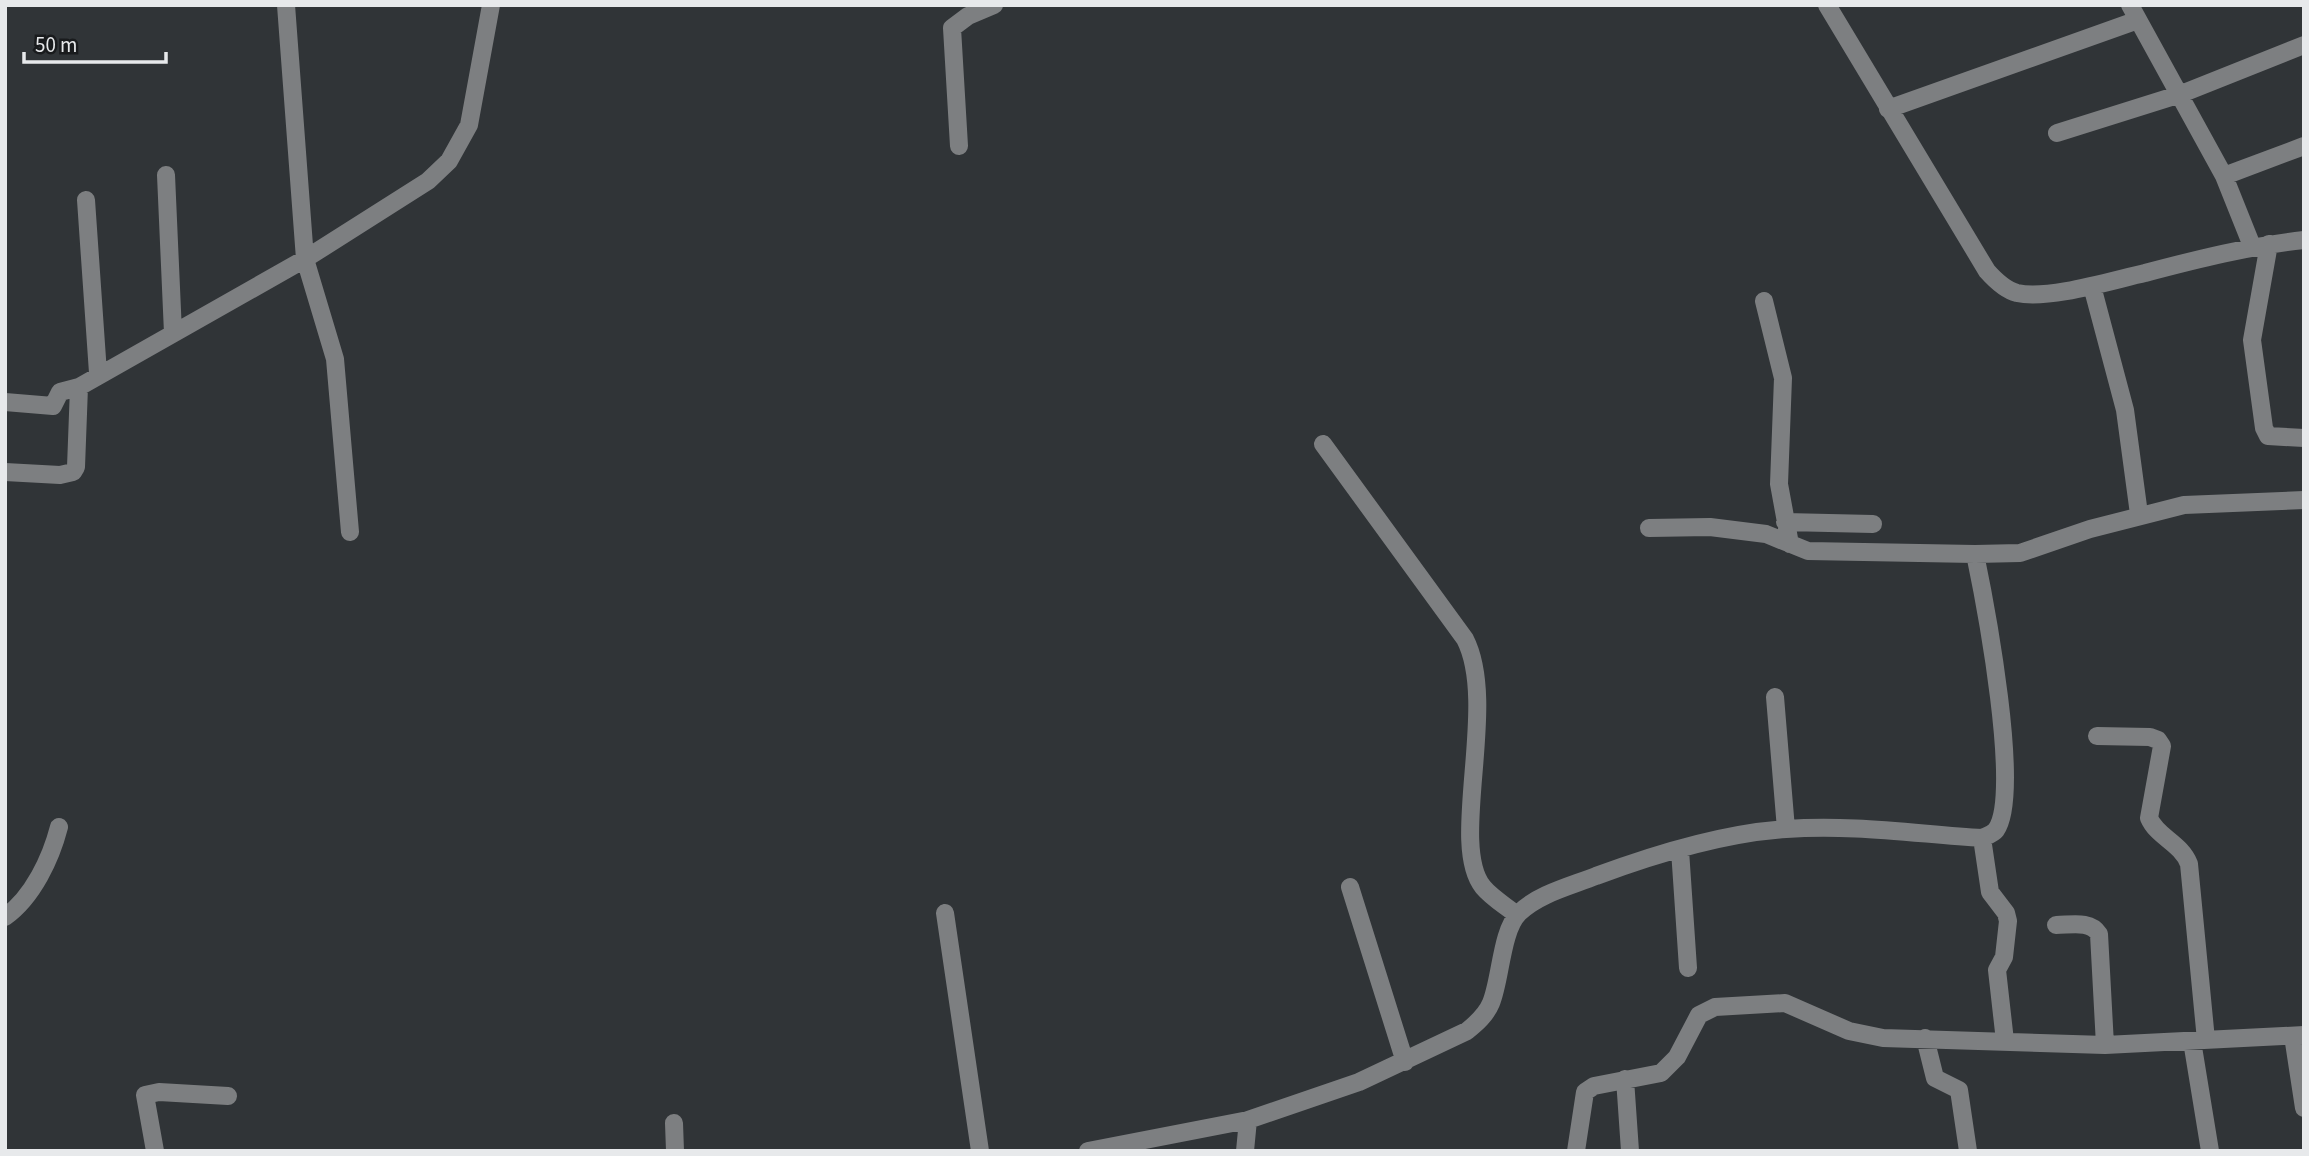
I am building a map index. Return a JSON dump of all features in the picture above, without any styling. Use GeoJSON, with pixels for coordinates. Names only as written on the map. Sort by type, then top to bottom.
{"type":"FeatureCollection","features":[{"type":"Feature","properties":{"kind":"street"},"geometry":{"type":"LineString","coordinates":[[286,5],[305,259],[335,359],[350,531]]}},
{"type":"Feature","properties":{"kind":"street"},"geometry":{"type":"LineString","coordinates":[[5,402],[53,406],[60,392],[79,387],[98,373],[305,259],[428,181],[449,161],[469,125],[491,5]]}},
{"type":"Feature","properties":{"kind":"street"},"geometry":{"type":"LineString","coordinates":[[960,146],[952,28],[968,16],[994,5]]}},
{"type":"Feature","properties":{"kind":"street"},"geometry":{"type":"LineString","coordinates":[[1827,5],[1987,271],[1999,284],[2014,293],[2030,294],[2092,286],[2261,245],[2304,240]]}},
{"type":"Feature","properties":{"kind":"street"},"geometry":{"type":"LineString","coordinates":[[1888,109],[2134,13],[2182,94],[2261,245],[2252,340],[2267,436],[2275,439],[2304,438]]}},
{"type":"Feature","properties":{"kind":"street"},"geometry":{"type":"LineString","coordinates":[[2057,133],[2182,94],[2304,45]]}},
{"type":"Feature","properties":{"kind":"street"},"geometry":{"type":"LineString","coordinates":[[2224,176],[2304,146]]}},
{"type":"Feature","properties":{"kind":"street"},"geometry":{"type":"LineString","coordinates":[[166,175],[173,333]]}},
{"type":"Feature","properties":{"kind":"street"},"geometry":{"type":"LineString","coordinates":[[86,200],[98,373]]}},
{"type":"Feature","properties":{"kind":"street"},"geometry":{"type":"LineString","coordinates":[[2092,286],[2126,410],[2139,514]]}},
{"type":"Feature","properties":{"kind":"street"},"geometry":{"type":"LineString","coordinates":[[1764,301],[1783,378],[1778,472],[1790,544]]}},
{"type":"Feature","properties":{"kind":"street"},"geometry":{"type":"LineString","coordinates":[[5,472],[60,475],[73,472],[76,467],[79,387]]}},
{"type":"Feature","properties":{"kind":"street"},"geometry":{"type":"LineString","coordinates":[[1323,444],[1465,639],[1474,656],[1477,739],[1470,850],[1474,870],[1483,888],[1517,915]]}},
{"type":"Feature","properties":{"kind":"street"},"geometry":{"type":"LineString","coordinates":[[1649,528],[1710,527],[1766,534],[1808,551],[2020,553],[2139,514],[2184,505],[2304,500]]}},
{"type":"Feature","properties":{"kind":"street"},"geometry":{"type":"LineString","coordinates":[[1786,522],[1873,524]]}},
{"type":"Feature","properties":{"kind":"street"},"geometry":{"type":"LineString","coordinates":[[1088,1151],[1248,1120],[1321,1096],[1405,1062],[1467,1031],[1482,1019],[1491,1004],[1517,915],[1530,904],[1564,888],[1624,866],[1754,832],[1847,827],[1982,838],[1995,831],[2002,814],[2004,749],[1999,688],[1975,554]]}},
{"type":"Feature","properties":{"kind":"street"},"geometry":{"type":"LineString","coordinates":[[1775,697],[1786,829]]}},
{"type":"Feature","properties":{"kind":"street"},"geometry":{"type":"LineString","coordinates":[[2097,736],[2150,737],[2158,740],[2162,746],[2149,818],[2152,825],[2181,849],[2189,864],[2199,1041],[2210,1151]]}},
{"type":"Feature","properties":{"kind":"street"},"geometry":{"type":"LineString","coordinates":[[5,917],[38,878],[53,850],[59,827]]}},
{"type":"Feature","properties":{"kind":"street"},"geometry":{"type":"LineString","coordinates":[[1982,838],[1990,892],[2006,913],[2008,921],[2004,957],[1997,970],[2006,1041]]}},
{"type":"Feature","properties":{"kind":"street"},"geometry":{"type":"LineString","coordinates":[[1680,850],[1688,968]]}},
{"type":"Feature","properties":{"kind":"street"},"geometry":{"type":"LineString","coordinates":[[1350,887],[1405,1062]]}},
{"type":"Feature","properties":{"kind":"street"},"geometry":{"type":"LineString","coordinates":[[945,913],[981,1151]]}},
{"type":"Feature","properties":{"kind":"street"},"geometry":{"type":"LineString","coordinates":[[2056,925],[2087,924],[2095,927],[2099,934],[2105,1045]]}},
{"type":"Feature","properties":{"kind":"street"},"geometry":{"type":"LineString","coordinates":[[1576,1151],[1581,1102],[1585,1091],[1594,1086],[1650,1076],[1671,1065],[1699,1014],[1715,1007],[1785,1003],[1864,1036],[2105,1045],[2298,1036],[2304,1108]]}},
{"type":"Feature","properties":{"kind":"street"},"geometry":{"type":"LineString","coordinates":[[1925,1038],[1935,1077],[1959,1090],[1968,1151]]}},
{"type":"Feature","properties":{"kind":"street"},"geometry":{"type":"LineString","coordinates":[[1625,1079],[1630,1151]]}},
{"type":"Feature","properties":{"kind":"street"},"geometry":{"type":"LineString","coordinates":[[155,1151],[145,1094],[159,1092],[228,1096]]}},
{"type":"Feature","properties":{"kind":"street"},"geometry":{"type":"LineString","coordinates":[[1245,1151],[1248,1120]]}},
{"type":"Feature","properties":{"kind":"street"},"geometry":{"type":"LineString","coordinates":[[674,1123],[675,1151]]}}]}
